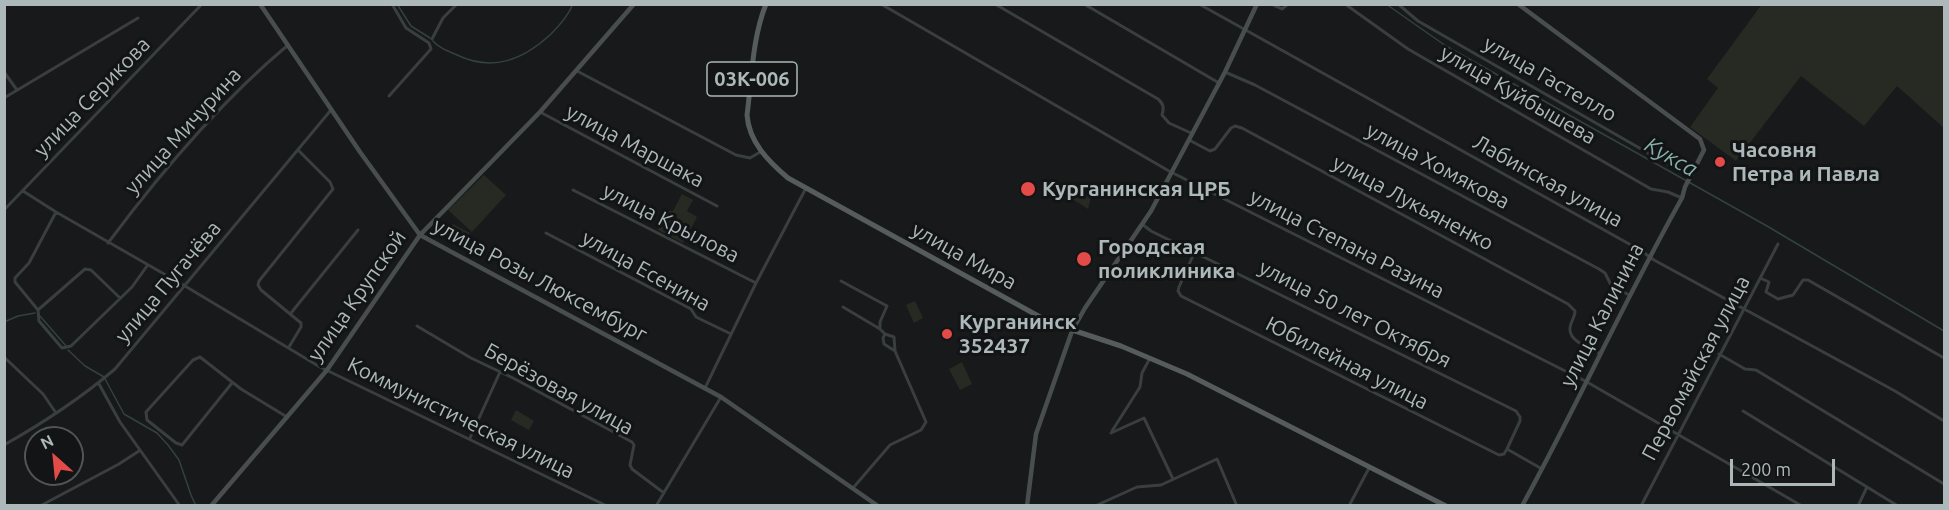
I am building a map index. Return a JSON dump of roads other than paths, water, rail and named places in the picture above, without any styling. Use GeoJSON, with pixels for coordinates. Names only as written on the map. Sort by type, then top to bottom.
{"type":"FeatureCollection","features":[{"type":"Feature","properties":{"kind":"main road","name":"03К-006"},"geometry":{"type":"LineString","coordinates":[[762,151],[750,134],[747,115],[755,45],[766,4]]}},
{"type":"Feature","properties":{"kind":"main road","name":"улица Мира"},"geometry":{"type":"LineString","coordinates":[[762,151],[788,178],[1051,323],[1121,346],[1206,383],[1446,506]]}},
{"type":"Feature","properties":{"kind":"street","name":"улица Серикова"},"geometry":{"type":"LineString","coordinates":[[4,210],[202,4]]}},
{"type":"Feature","properties":{"kind":"street","name":"улица Розы Люксембург"},"geometry":{"type":"LineString","coordinates":[[260,4],[331,111],[420,235],[721,397],[878,506]]}},
{"type":"Feature","properties":{"kind":"street"},"geometry":{"type":"LineString","coordinates":[[389,96],[431,49],[429,43],[406,28],[392,4]]}},
{"type":"Feature","properties":{"kind":"street"},"geometry":{"type":"LineString","coordinates":[[432,39],[443,18],[457,4]]}},
{"type":"Feature","properties":{"kind":"street","name":"улица Крупской"},"geometry":{"type":"LineString","coordinates":[[211,506],[327,370],[420,235],[540,112],[634,4]]}},
{"type":"Feature","properties":{"kind":"street","name":"улица Степана Разина"},"geometry":{"type":"LineString","coordinates":[[880,4],[1172,172],[1587,382],[1802,506]]}},
{"type":"Feature","properties":{"kind":"street"},"geometry":{"type":"LineString","coordinates":[[995,4],[1158,99],[1164,108],[1162,115],[1165,120],[1191,133]]}},
{"type":"Feature","properties":{"kind":"street"},"geometry":{"type":"LineString","coordinates":[[1084,4],[1219,83]]}},
{"type":"Feature","properties":{"kind":"street","name":"Лабинская улица"},"geometry":{"type":"LineString","coordinates":[[1199,4],[1640,249],[1649,257],[1895,391],[1944,421]]}},
{"type":"Feature","properties":{"kind":"street"},"geometry":{"type":"LineString","coordinates":[[1027,506],[1036,434],[1072,331],[1142,224],[1172,172],[1225,72],[1257,4]]}},
{"type":"Feature","properties":{"kind":"street"},"geometry":{"type":"LineString","coordinates":[[1271,4],[1282,9],[1288,4]]}},
{"type":"Feature","properties":{"kind":"street","name":"улица Куйбышева"},"geometry":{"type":"LineString","coordinates":[[1345,4],[1408,49],[1539,125],[1651,189],[1668,192],[1682,198]]}},
{"type":"Feature","properties":{"kind":"street","name":"улица Гастелло"},"geometry":{"type":"LineString","coordinates":[[1398,4],[1418,21],[1690,179]]}},
{"type":"Feature","properties":{"kind":"street","name":"улица Калинина"},"geometry":{"type":"LineString","coordinates":[[1518,4],[1700,139],[1704,150],[1685,187],[1682,198],[1629,295],[1587,382],[1522,506]]}},
{"type":"Feature","properties":{"kind":"street"},"geometry":{"type":"LineString","coordinates":[[4,98],[138,18]]}},
{"type":"Feature","properties":{"kind":"street","name":"улица Мичурина"},"geometry":{"type":"LineString","coordinates":[[108,243],[141,199],[221,109],[259,69],[288,45]]}},
{"type":"Feature","properties":{"kind":"street"},"geometry":{"type":"LineString","coordinates":[[577,71],[736,154],[750,158],[762,151]]}},
{"type":"Feature","properties":{"kind":"street"},"geometry":{"type":"LineString","coordinates":[[4,72],[17,91]]}},
{"type":"Feature","properties":{"kind":"street","name":"улица Хомякова"},"geometry":{"type":"LineString","coordinates":[[1225,72],[1255,85],[1599,269],[1605,273],[1611,285],[1629,295]]}},
{"type":"Feature","properties":{"kind":"street","name":"улица Пугачёва"},"geometry":{"type":"LineString","coordinates":[[4,445],[56,413],[107,376],[138,344],[331,111]]}},
{"type":"Feature","properties":{"kind":"street","name":"улица Маршака"},"geometry":{"type":"LineString","coordinates":[[540,112],[717,206]]}},
{"type":"Feature","properties":{"kind":"street","name":"улица Лукьяненко"},"geometry":{"type":"LineString","coordinates":[[1188,140],[1210,151],[1215,150],[1230,128],[1235,126],[1242,128],[1568,304],[1575,311],[1569,328],[1571,334],[1575,340],[1601,354]]}},
{"type":"Feature","properties":{"kind":"street"},"geometry":{"type":"LineString","coordinates":[[289,348],[301,327],[298,319],[261,290],[258,285],[259,281],[333,189],[330,182],[298,150]]}},
{"type":"Feature","properties":{"kind":"street"},"geometry":{"type":"LineString","coordinates":[[705,388],[756,283],[806,188]]}},
{"type":"Feature","properties":{"kind":"street","name":"улица Крылова"},"geometry":{"type":"LineString","coordinates":[[573,190],[756,283]]}},
{"type":"Feature","properties":{"kind":"street","name":"Коммунистическая улица"},"geometry":{"type":"LineString","coordinates":[[23,191],[327,370],[607,506]]}},
{"type":"Feature","properties":{"kind":"street"},"geometry":{"type":"LineString","coordinates":[[56,212],[29,263],[15,278],[15,282],[38,310],[39,321],[62,348],[67,349],[132,287],[148,266]]}},
{"type":"Feature","properties":{"kind":"street","name":"улица 50 лет Октября"},"geometry":{"type":"LineString","coordinates":[[1142,224],[1150,231],[1195,251],[1516,411],[1520,421],[1507,449]]}},
{"type":"Feature","properties":{"kind":"street"},"geometry":{"type":"LineString","coordinates":[[291,313],[358,230]]}},
{"type":"Feature","properties":{"kind":"street","name":"улица Есенина"},"geometry":{"type":"LineString","coordinates":[[546,233],[691,309],[696,317],[731,334]]}},
{"type":"Feature","properties":{"kind":"street","name":"Первомайская улица"},"geometry":{"type":"LineString","coordinates":[[1641,506],[1778,244]]}},
{"type":"Feature","properties":{"kind":"street","name":"Юбилейная улица"},"geometry":{"type":"LineString","coordinates":[[1195,251],[1179,287],[1178,291],[1181,296],[1499,455],[1504,454],[1507,449],[1542,469]]}},
{"type":"Feature","properties":{"kind":"street"},"geometry":{"type":"LineString","coordinates":[[38,310],[85,269],[91,270],[120,298]]}},
{"type":"Feature","properties":{"kind":"street"},"geometry":{"type":"LineString","coordinates":[[1760,278],[1769,282],[1766,292],[1768,294],[1781,299],[1793,295],[1803,280],[1808,280],[1944,358]]}},
{"type":"Feature","properties":{"kind":"street"},"geometry":{"type":"LineString","coordinates":[[841,281],[887,306],[880,322],[880,328]]}},
{"type":"Feature","properties":{"kind":"street"},"geometry":{"type":"LineString","coordinates":[[843,307],[880,328],[885,334],[894,337],[896,351],[926,422],[921,429],[890,445],[853,488]]}},
{"type":"Feature","properties":{"kind":"street","name":"Берёзовая улица"},"geometry":{"type":"LineString","coordinates":[[417,326],[471,358],[632,442],[634,445],[630,465],[632,469],[664,493]]}},
{"type":"Feature","properties":{"kind":"street"},"geometry":{"type":"LineString","coordinates":[[885,334],[884,344],[896,351]]}},
{"type":"Feature","properties":{"kind":"street"},"geometry":{"type":"LineString","coordinates":[[1719,354],[1745,369],[1756,370],[1944,484]]}},
{"type":"Feature","properties":{"kind":"street"},"geometry":{"type":"LineString","coordinates":[[4,357],[43,394],[56,413]]}},
{"type":"Feature","properties":{"kind":"street"},"geometry":{"type":"LineString","coordinates":[[232,383],[182,445],[176,443],[145,416],[146,412],[196,358],[203,359],[232,383],[287,417]]}},
{"type":"Feature","properties":{"kind":"street"},"geometry":{"type":"LineString","coordinates":[[1150,358],[1142,374],[1140,387],[1111,433],[1144,418],[1173,479]]}},
{"type":"Feature","properties":{"kind":"street"},"geometry":{"type":"LineString","coordinates":[[470,438],[500,372]]}},
{"type":"Feature","properties":{"kind":"street"},"geometry":{"type":"LineString","coordinates":[[99,384],[140,451],[180,506]]}},
{"type":"Feature","properties":{"kind":"street"},"geometry":{"type":"LineString","coordinates":[[656,506],[721,397]]}},
{"type":"Feature","properties":{"kind":"street"},"geometry":{"type":"LineString","coordinates":[[1743,411],[1898,506]]}},
{"type":"Feature","properties":{"kind":"street"},"geometry":{"type":"LineString","coordinates":[[40,506],[140,451]]}},
{"type":"Feature","properties":{"kind":"street"},"geometry":{"type":"LineString","coordinates":[[1095,506],[1137,487],[1161,484],[1217,459],[1237,506]]}},
{"type":"Feature","properties":{"kind":"street"},"geometry":{"type":"LineString","coordinates":[[1349,506],[1370,466]]}},
{"type":"Feature","properties":{"kind":"street"},"geometry":{"type":"LineString","coordinates":[[1858,506],[1868,487]]}},
{"type":"Feature","properties":{"kind":"waterway","name":"Кукса"},"geometry":{"type":"LineString","coordinates":[[397,4],[411,26],[430,38]]}},
{"type":"Feature","properties":{"kind":"waterway","name":"Кукса"},"geometry":{"type":"LineString","coordinates":[[433,41],[444,50],[470,60],[483,63],[507,61],[530,51],[551,34],[564,20],[573,4]]}},
{"type":"Feature","properties":{"kind":"waterway","name":"Кукса"},"geometry":{"type":"LineString","coordinates":[[1386,4],[1446,46],[1767,226],[1944,331]]}},
{"type":"Feature","properties":{"kind":"waterway","name":"Кукса"},"geometry":{"type":"LineString","coordinates":[[4,322],[18,316],[35,313]]}},
{"type":"Feature","properties":{"kind":"waterway","name":"Кукса"},"geometry":{"type":"LineString","coordinates":[[40,316],[66,346]]}},
{"type":"Feature","properties":{"kind":"waterway","name":"Кукса"},"geometry":{"type":"LineString","coordinates":[[68,350],[85,366],[104,377],[124,414],[157,433],[168,445],[179,460],[196,506]]}},
{"type":"Feature","properties":{"kind":"place","name":"Часовня Петра и Павла"},"geometry":{"type":"Point","coordinates":[1720,162]}},
{"type":"Feature","properties":{"kind":"place","name":"Курганинская ЦРБ"},"geometry":{"type":"Point","coordinates":[1028,189]}},
{"type":"Feature","properties":{"kind":"place","name":"Городская поликлиника"},"geometry":{"type":"Point","coordinates":[1084,259]}},
{"type":"Feature","properties":{"kind":"place","name":"Курганинск 352437"},"geometry":{"type":"Point","coordinates":[947,334]}}]}
